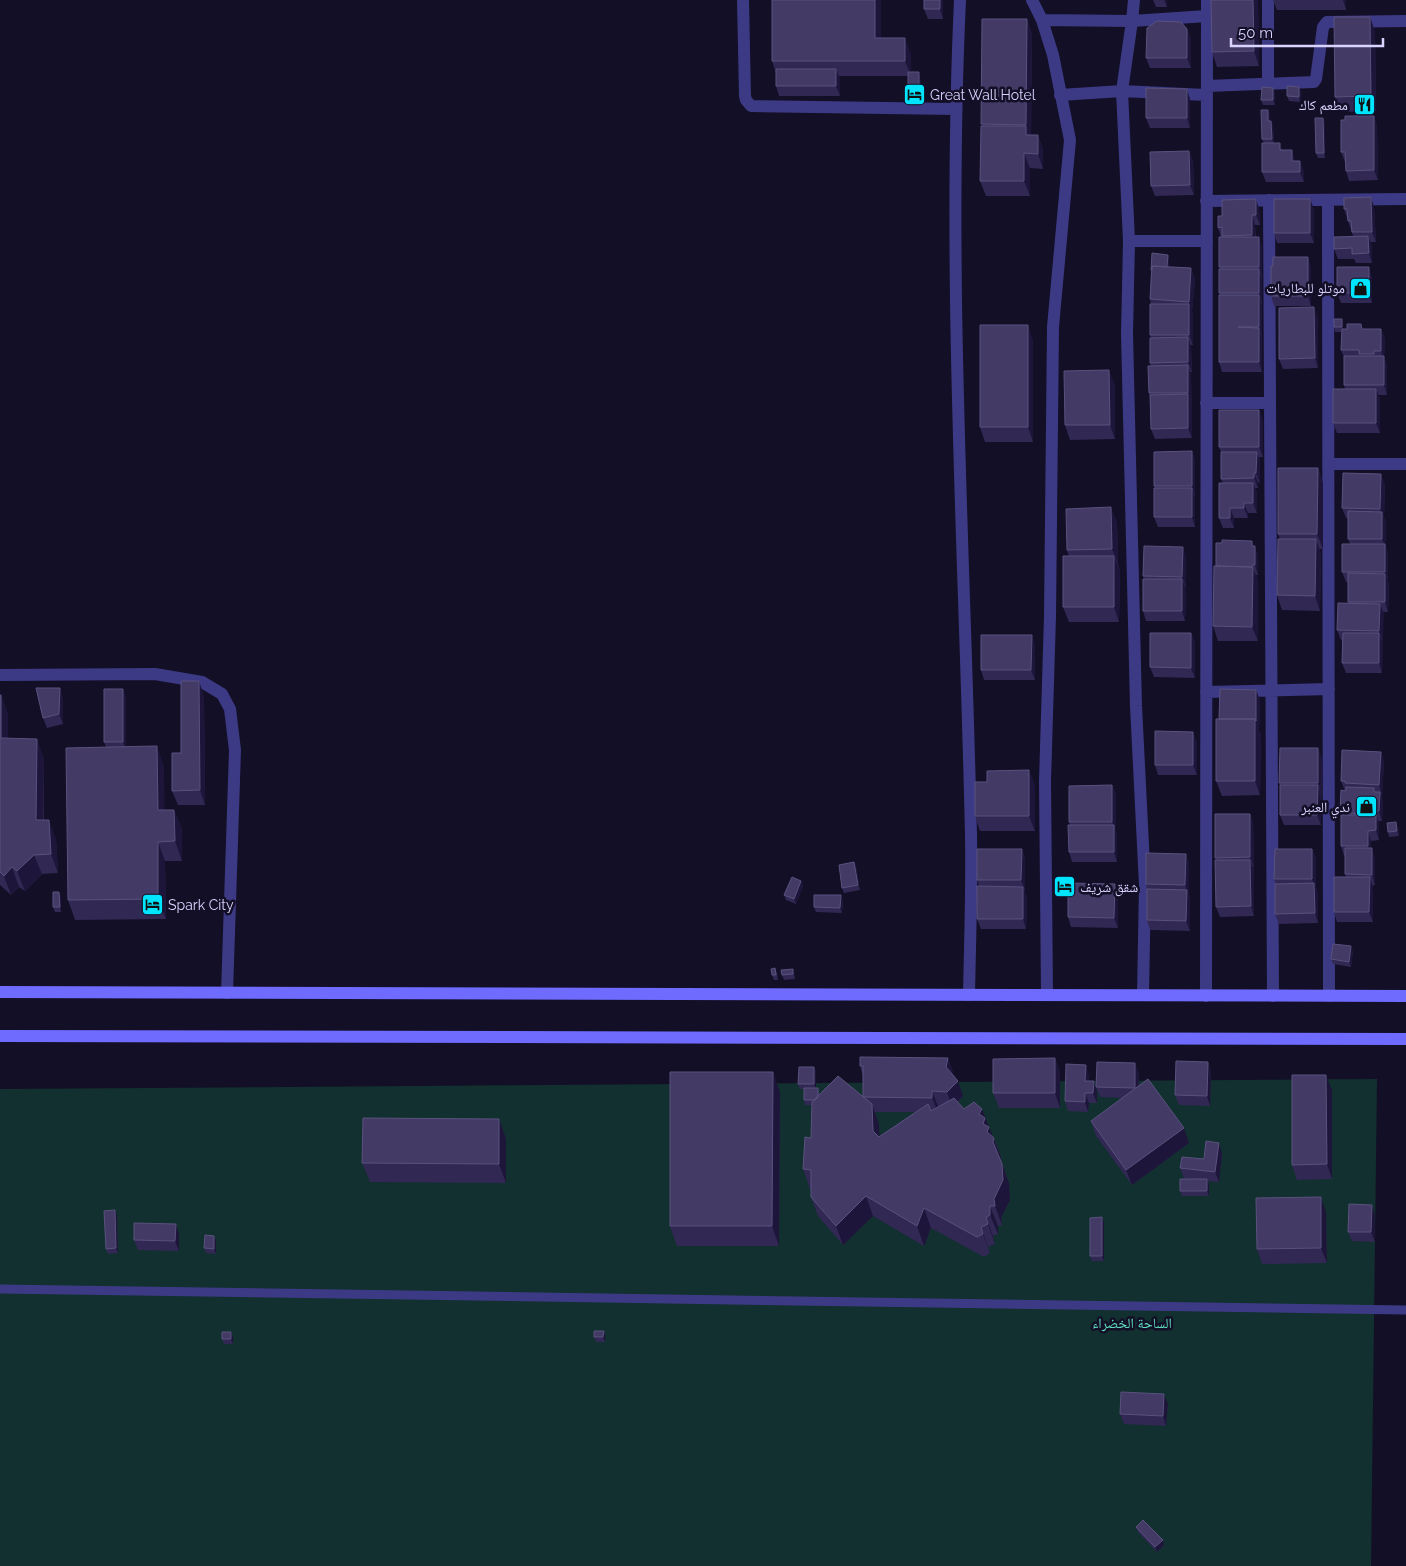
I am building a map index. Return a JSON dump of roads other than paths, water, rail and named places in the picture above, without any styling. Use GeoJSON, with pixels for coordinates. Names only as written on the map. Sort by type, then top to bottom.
{"type":"FeatureCollection","features":[{"type":"Feature","properties":{"kind":"street"},"geometry":{"type":"LineString","coordinates":[[743,0],[745,96],[752,106],[956,109]]}},
{"type":"Feature","properties":{"kind":"street"},"geometry":{"type":"LineString","coordinates":[[960,0],[956,109],[956,222],[960,491],[971,838],[969,995]]}},
{"type":"Feature","properties":{"kind":"street"},"geometry":{"type":"LineString","coordinates":[[1032,0],[1042,20],[1052,55],[1070,140],[1053,327],[1046,781],[1047,995]]}},
{"type":"Feature","properties":{"kind":"street"},"geometry":{"type":"LineString","coordinates":[[1134,0],[1122,91],[1129,241],[1127,334],[1136,706],[1145,885],[1143,996]]}},
{"type":"Feature","properties":{"kind":"street"},"geometry":{"type":"LineString","coordinates":[[1206,996],[1207,0]]}},
{"type":"Feature","properties":{"kind":"street"},"geometry":{"type":"LineString","coordinates":[[1268,0],[1268,84]]}},
{"type":"Feature","properties":{"kind":"street"},"geometry":{"type":"LineString","coordinates":[[1042,20],[1132,21],[1207,16]]}},
{"type":"Feature","properties":{"kind":"street"},"geometry":{"type":"LineString","coordinates":[[1060,95],[1122,91],[1206,90],[1314,82],[1323,27],[1327,22],[1406,21]]}},
{"type":"Feature","properties":{"kind":"street"},"geometry":{"type":"LineString","coordinates":[[1206,201],[1406,198]]}},
{"type":"Feature","properties":{"kind":"street"},"geometry":{"type":"LineString","coordinates":[[1269,200],[1273,996]]}},
{"type":"Feature","properties":{"kind":"street"},"geometry":{"type":"LineString","coordinates":[[1328,200],[1329,996]]}},
{"type":"Feature","properties":{"kind":"street"},"geometry":{"type":"LineString","coordinates":[[1129,241],[1206,241]]}},
{"type":"Feature","properties":{"kind":"street"},"geometry":{"type":"LineString","coordinates":[[1206,403],[1270,404]]}},
{"type":"Feature","properties":{"kind":"street"},"geometry":{"type":"LineString","coordinates":[[1328,464],[1406,464]]}},
{"type":"Feature","properties":{"kind":"street"},"geometry":{"type":"LineString","coordinates":[[0,675],[155,674],[202,682],[222,694],[230,708],[235,750],[227,993]]}},
{"type":"Feature","properties":{"kind":"street"},"geometry":{"type":"LineString","coordinates":[[1206,692],[1328,690]]}},
{"type":"Feature","properties":{"kind":"street"},"geometry":{"type":"LineString","coordinates":[[0,992],[1406,996]]}},
{"type":"Feature","properties":{"kind":"street"},"geometry":{"type":"LineString","coordinates":[[0,1036],[1406,1039]]}},
{"type":"Feature","properties":{"kind":"lane"},"geometry":{"type":"LineString","coordinates":[[0,1289],[1406,1310]]}},
{"type":"Feature","properties":{"kind":"place","name":"Great Wall Hotel"},"geometry":{"type":"Point","coordinates":[914,95]}},
{"type":"Feature","properties":{"kind":"place","name":"مطعم كاك"},"geometry":{"type":"Point","coordinates":[1364,105]}},
{"type":"Feature","properties":{"kind":"place","name":"موتلو للبطاريات"},"geometry":{"type":"Point","coordinates":[1361,288]}},
{"type":"Feature","properties":{"kind":"place","name":"ندي العنبر"},"geometry":{"type":"Point","coordinates":[1366,807]}},
{"type":"Feature","properties":{"kind":"place","name":"شقق شريف"},"geometry":{"type":"Point","coordinates":[1064,887]}},
{"type":"Feature","properties":{"kind":"place","name":"Spark City"},"geometry":{"type":"Point","coordinates":[152,905]}},
{"type":"Feature","properties":{"kind":"park label","name":"الساحة الخضراء"},"geometry":{"type":"Point","coordinates":[1132,1323]}}]}
